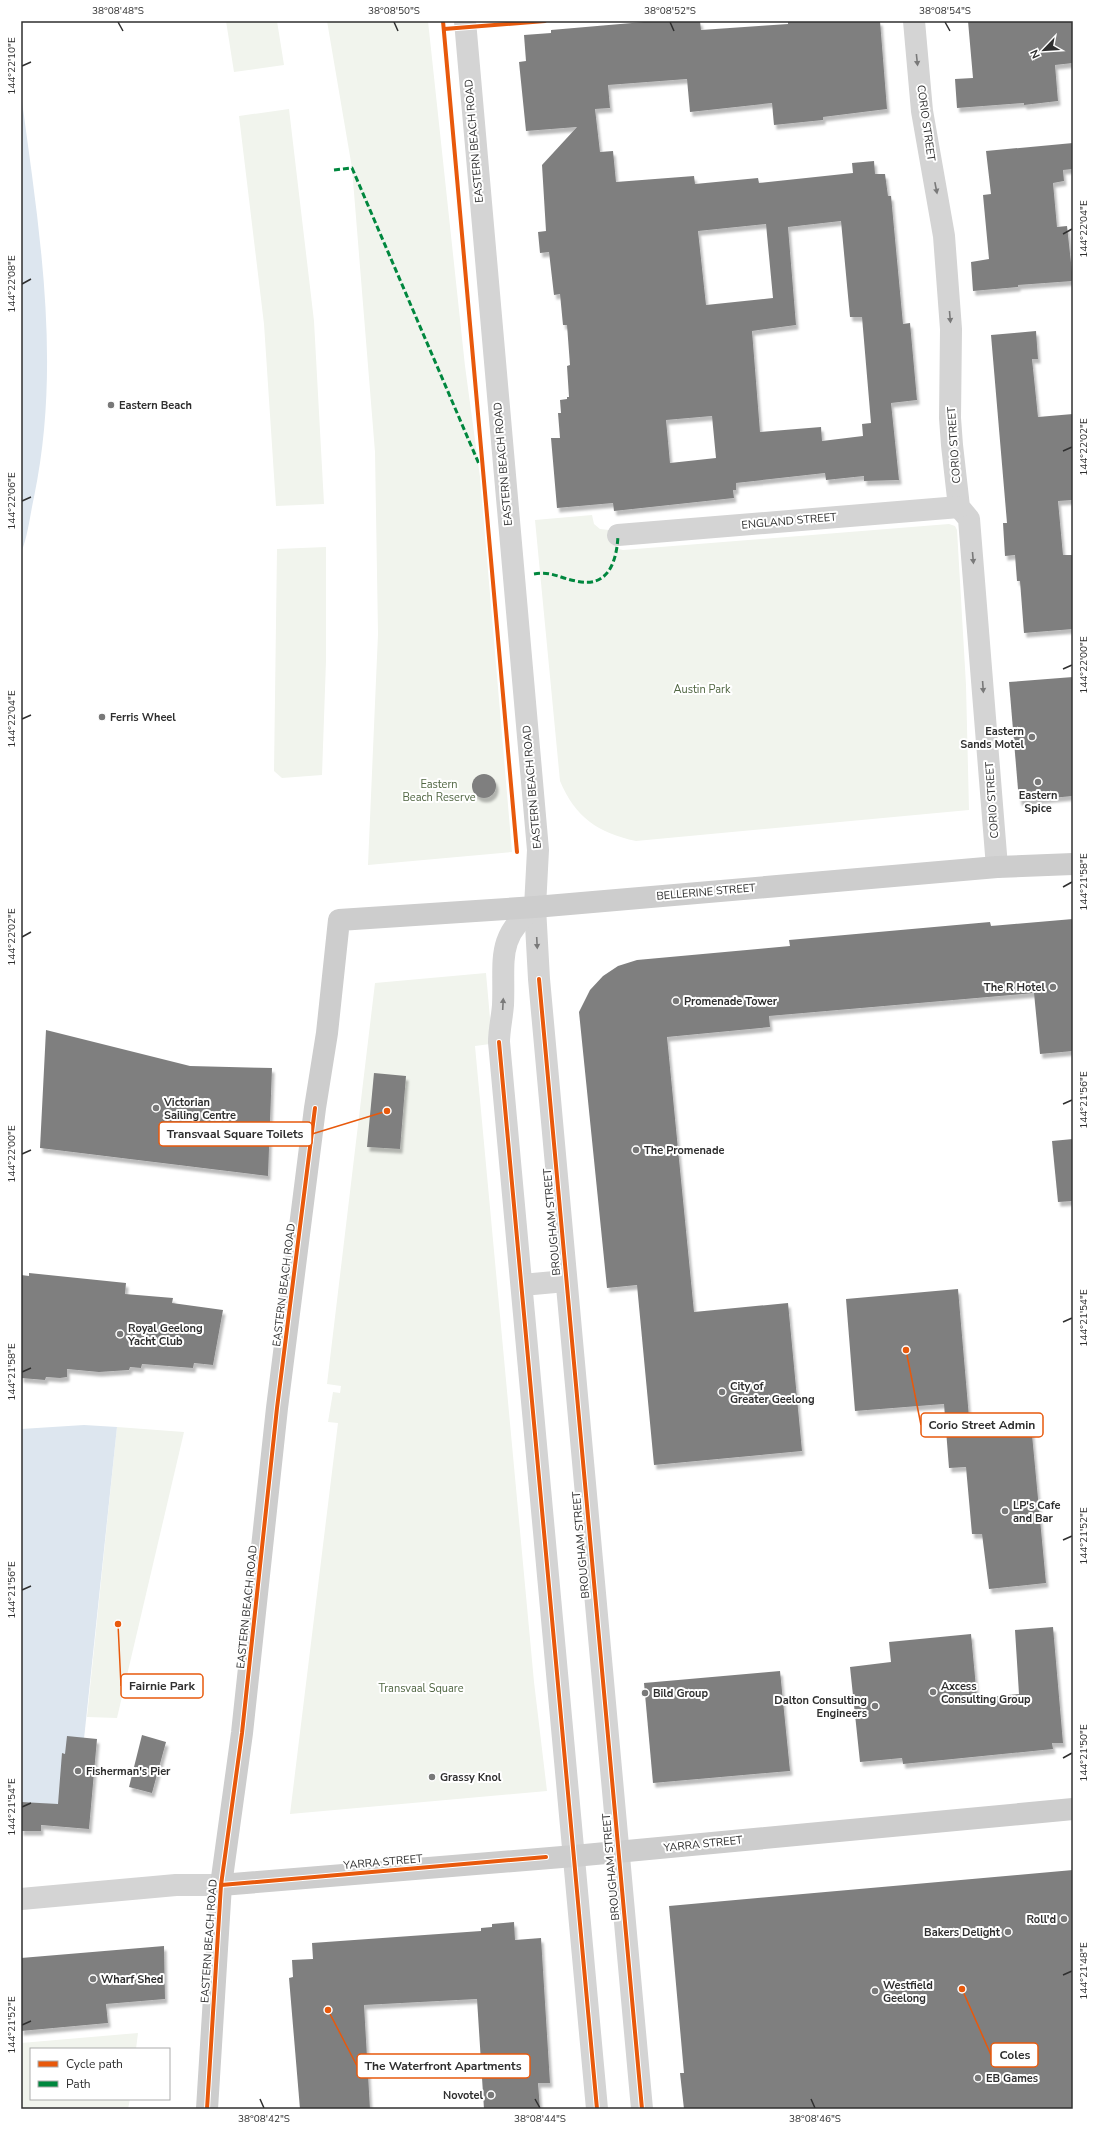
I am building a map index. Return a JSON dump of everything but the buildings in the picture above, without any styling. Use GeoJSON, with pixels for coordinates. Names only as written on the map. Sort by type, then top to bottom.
{"type":"FeatureCollection","features":[{"type":"Feature","properties":{"kind":"street","name":"EASTERN BEACH ROAD"},"geometry":{"type":"LineString","coordinates":[[464,21],[538,850],[535,907]]}},
{"type":"Feature","properties":{"kind":"street","name":"CORIO STREET"},"geometry":{"type":"LineString","coordinates":[[914,21],[922,111],[944,236],[951,329],[950,418],[964,513],[997,867]]}},
{"type":"Feature","properties":{"kind":"street","name":"ENGLAND STREET"},"geometry":{"type":"LineString","coordinates":[[618,535],[964,513]]}},
{"type":"Feature","properties":{"kind":"street","name":"BELLERINE STREET"},"geometry":{"type":"LineString","coordinates":[[339,920],[535,907],[997,867],[1073,864]]}},
{"type":"Feature","properties":{"kind":"street","name":"BROUGHAM STREET"},"geometry":{"type":"LineString","coordinates":[[535,907],[539,979],[642,2109]]}},
{"type":"Feature","properties":{"kind":"street"},"geometry":{"type":"LineString","coordinates":[[535,907],[515,924],[507,940],[504,952],[503,1006],[499,1036],[597,2109]]}},
{"type":"Feature","properties":{"kind":"street","name":"EASTERN BEACH ROAD"},"geometry":{"type":"LineString","coordinates":[[207,2109],[221,1885],[242,1733],[277,1408],[315,1108],[327,1033],[339,920]]}},
{"type":"Feature","properties":{"kind":"street"},"geometry":{"type":"LineString","coordinates":[[522,1285],[566,1281]]}},
{"type":"Feature","properties":{"kind":"street","name":"YARRA STREET"},"geometry":{"type":"LineString","coordinates":[[21,1899],[176,1885],[221,1885],[574,1856],[1073,1809]]}},
{"type":"Feature","properties":{"kind":"green space"},"geometry":{"type":"Polygon","coordinates":[[[226,21],[277,21],[284,65],[234,72],[226,21]]]}},
{"type":"Feature","properties":{"kind":"green space","name":"Eastern Beach Reserve"},"geometry":{"type":"Polygon","coordinates":[[[327,21],[428,21],[465,366],[480,477],[512,852],[368,865],[378,634],[375,452],[352,168],[327,21]]]}},
{"type":"Feature","properties":{"kind":"green space"},"geometry":{"type":"Polygon","coordinates":[[[289,109],[314,321],[324,504],[276,506],[264,324],[239,116],[289,109]]]}},
{"type":"Feature","properties":{"kind":"green space","name":"Austin Park"},"geometry":{"type":"Polygon","coordinates":[[[592,515],[594,524],[600,529],[609,530],[619,549],[623,550],[949,524],[955,526],[957,530],[966,685],[969,810],[636,841],[622,838],[589,822],[573,804],[560,781],[535,520],[592,515]]]}},
{"type":"Feature","properties":{"kind":"green space"},"geometry":{"type":"Polygon","coordinates":[[[326,547],[326,661],[322,775],[282,778],[274,771],[277,549],[326,547]]]}},
{"type":"Feature","properties":{"kind":"green space","name":"Transvaal Square"},"geometry":{"type":"Polygon","coordinates":[[[486,973],[492,1041],[490,1044],[475,1046],[534,1682],[547,1791],[290,1814],[338,1423],[328,1422],[333,1392],[340,1393],[341,1386],[327,1384],[375,983],[486,973]]]}},
{"type":"Feature","properties":{"kind":"green space"},"geometry":{"type":"Polygon","coordinates":[[[117,1427],[184,1432],[117,1718],[87,1717],[117,1427]]]}},
{"type":"Feature","properties":{"kind":"green space"},"geometry":{"type":"Polygon","coordinates":[[[138,2033],[136,2048],[30,2048],[30,2100],[130,2100],[128,2109],[21,2109],[21,2043],[138,2033]]]}},
{"type":"Feature","properties":{"kind":"shaded area"},"geometry":{"type":"Polygon","coordinates":[[[21,94],[35,195],[45,296],[47,346],[46,396],[42,447],[29,525],[21,553],[21,94]]]}},
{"type":"Feature","properties":{"kind":"shaded area"},"geometry":{"type":"Polygon","coordinates":[[[84,1425],[117,1427],[75,1824],[21,1820],[21,1429],[84,1425]]]}},
{"type":"Feature","properties":{"kind":"marked path"},"geometry":{"type":"LineString","coordinates":[[334,170],[352,168],[479,464]]}},
{"type":"Feature","properties":{"kind":"marked path"},"geometry":{"type":"LineString","coordinates":[[534,574],[546,573],[576,581],[596,581],[604,577],[613,563],[616,554],[618,535]]}},
{"type":"Feature","properties":{"kind":"cycle path"},"geometry":{"type":"LineString","coordinates":[[443,21],[517,852]]}},
{"type":"Feature","properties":{"kind":"cycle path"},"geometry":{"type":"LineString","coordinates":[[444,29],[545,21]]}},
{"type":"Feature","properties":{"kind":"cycle path"},"geometry":{"type":"LineString","coordinates":[[539,979],[642,2109]]}},
{"type":"Feature","properties":{"kind":"cycle path"},"geometry":{"type":"LineString","coordinates":[[499,1042],[597,2109]]}},
{"type":"Feature","properties":{"kind":"cycle path"},"geometry":{"type":"LineString","coordinates":[[207,2109],[221,1885],[242,1733],[277,1408],[315,1108]]}},
{"type":"Feature","properties":{"kind":"cycle path"},"geometry":{"type":"LineString","coordinates":[[221,1885],[546,1857]]}},
{"type":"Feature","properties":{"kind":"place","name":"Eastern Beach"},"geometry":{"type":"Point","coordinates":[111,405]}},
{"type":"Feature","properties":{"kind":"place","name":"Ferris Wheel"},"geometry":{"type":"Point","coordinates":[102,717]}},
{"type":"Feature","properties":{"kind":"place","name":"Eastern Sands Motel"},"geometry":{"type":"Point","coordinates":[1032,737]}},
{"type":"Feature","properties":{"kind":"place","name":"Eastern Spice"},"geometry":{"type":"Point","coordinates":[1038,782]}},
{"type":"Feature","properties":{"kind":"place","name":"The R Hotel"},"geometry":{"type":"Point","coordinates":[1053,987]}},
{"type":"Feature","properties":{"kind":"place","name":"Promenade Tower"},"geometry":{"type":"Point","coordinates":[676,1001]}},
{"type":"Feature","properties":{"kind":"place","name":"Victorian Sailing Centre"},"geometry":{"type":"Point","coordinates":[156,1108]}},
{"type":"Feature","properties":{"kind":"place","name":"Transvaal Square Toilets"},"geometry":{"type":"Point","coordinates":[387,1111]}},
{"type":"Feature","properties":{"kind":"place","name":"The Promenade"},"geometry":{"type":"Point","coordinates":[636,1150]}},
{"type":"Feature","properties":{"kind":"place","name":"Royal Geelong Yacht Club"},"geometry":{"type":"Point","coordinates":[120,1334]}},
{"type":"Feature","properties":{"kind":"place","name":"Corio Street Admin"},"geometry":{"type":"Point","coordinates":[906,1350]}},
{"type":"Feature","properties":{"kind":"place","name":"City of Greater Geelong"},"geometry":{"type":"Point","coordinates":[722,1392]}},
{"type":"Feature","properties":{"kind":"place","name":"LP's Cafe and Bar"},"geometry":{"type":"Point","coordinates":[1005,1511]}},
{"type":"Feature","properties":{"kind":"place","name":"Fairnie Park"},"geometry":{"type":"Point","coordinates":[118,1624]}},
{"type":"Feature","properties":{"kind":"place","name":"Axcess Consulting Group"},"geometry":{"type":"Point","coordinates":[933,1692]}},
{"type":"Feature","properties":{"kind":"place","name":"Bild Group"},"geometry":{"type":"Point","coordinates":[645,1693]}},
{"type":"Feature","properties":{"kind":"place","name":"Dalton Consulting Engineers"},"geometry":{"type":"Point","coordinates":[875,1706]}},
{"type":"Feature","properties":{"kind":"place","name":"Fisherman's Pier"},"geometry":{"type":"Point","coordinates":[78,1771]}},
{"type":"Feature","properties":{"kind":"place","name":"Grassy Knol"},"geometry":{"type":"Point","coordinates":[432,1777]}},
{"type":"Feature","properties":{"kind":"place","name":"Roll'd"},"geometry":{"type":"Point","coordinates":[1064,1919]}},
{"type":"Feature","properties":{"kind":"place","name":"Bakers Delight"},"geometry":{"type":"Point","coordinates":[1008,1932]}},
{"type":"Feature","properties":{"kind":"place","name":"Wharf Shed"},"geometry":{"type":"Point","coordinates":[93,1979]}},
{"type":"Feature","properties":{"kind":"place","name":"Coles"},"geometry":{"type":"Point","coordinates":[962,1989]}},
{"type":"Feature","properties":{"kind":"place","name":"Westfield Geelong"},"geometry":{"type":"Point","coordinates":[875,1991]}},
{"type":"Feature","properties":{"kind":"place","name":"The Waterfront Apartments"},"geometry":{"type":"Point","coordinates":[328,2010]}},
{"type":"Feature","properties":{"kind":"place","name":"EB Games"},"geometry":{"type":"Point","coordinates":[978,2078]}},
{"type":"Feature","properties":{"kind":"place","name":"Novotel"},"geometry":{"type":"Point","coordinates":[491,2095]}}]}
